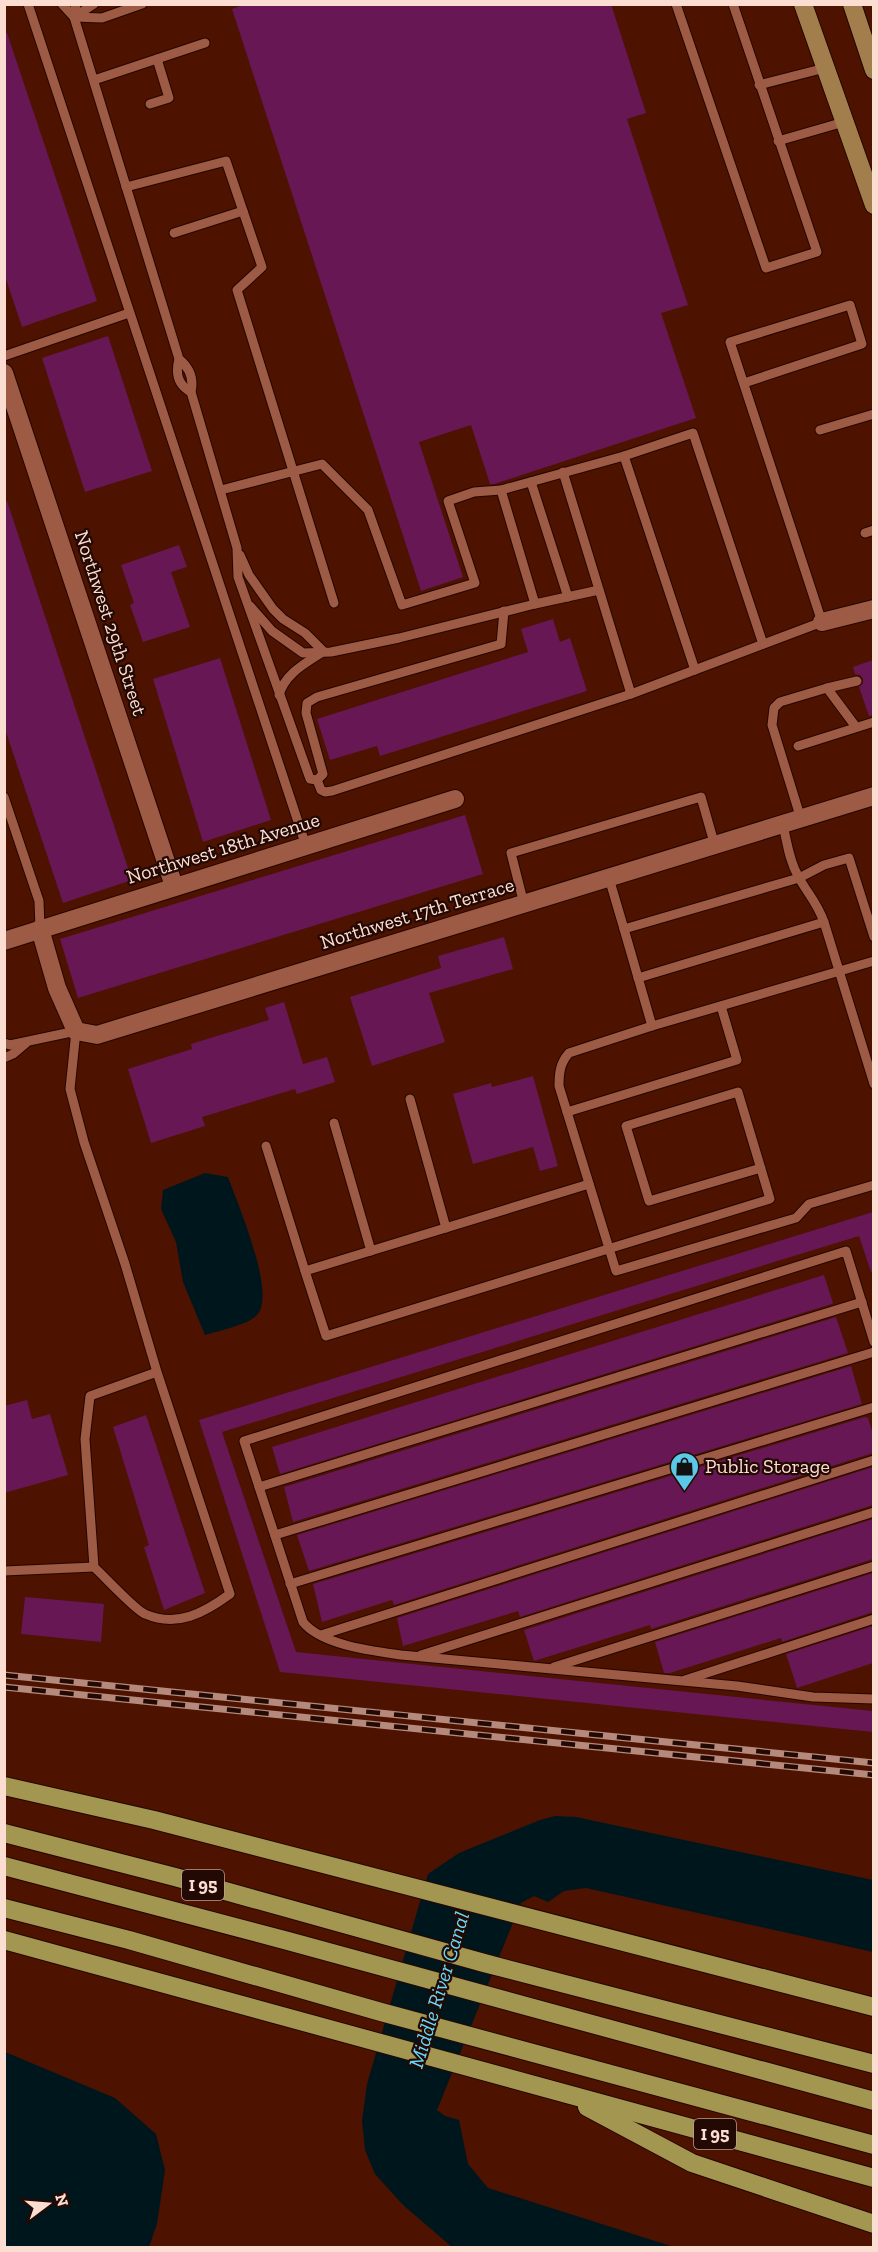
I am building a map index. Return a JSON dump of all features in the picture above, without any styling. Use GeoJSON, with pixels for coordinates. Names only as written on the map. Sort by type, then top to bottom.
{"type":"FeatureCollection","features":[{"type":"Feature","properties":{"kind":"highway"},"geometry":{"type":"LineString","coordinates":[[4,1786],[165,1823],[873,2007]]}},
{"type":"Feature","properties":{"kind":"highway","name":"I 95"},"geometry":{"type":"LineString","coordinates":[[4,1833],[153,1871],[484,1963],[873,2064]]}},
{"type":"Feature","properties":{"kind":"highway"},"geometry":{"type":"LineString","coordinates":[[4,1866],[392,1969],[873,2101]]}},
{"type":"Feature","properties":{"kind":"highway"},"geometry":{"type":"LineString","coordinates":[[4,1908],[129,1940],[381,2012],[873,2145]]}},
{"type":"Feature","properties":{"kind":"highway","name":"I 95"},"geometry":{"type":"LineString","coordinates":[[4,1940],[873,2178]]}},
{"type":"Feature","properties":{"kind":"highway"},"geometry":{"type":"LineString","coordinates":[[826,2052],[873,2057]]}},
{"type":"Feature","properties":{"kind":"highway"},"geometry":{"type":"LineString","coordinates":[[556,2091],[692,2163],[873,2224]]}},
{"type":"Feature","properties":{"kind":"main road"},"geometry":{"type":"LineString","coordinates":[[803,4],[873,205]]}},
{"type":"Feature","properties":{"kind":"main road"},"geometry":{"type":"LineString","coordinates":[[852,4],[870,48],[873,70]]}},
{"type":"Feature","properties":{"kind":"street","name":"Northwest 29th Street"},"geometry":{"type":"LineString","coordinates":[[4,373],[174,886]]}},
{"type":"Feature","properties":{"kind":"street"},"geometry":{"type":"LineString","coordinates":[[822,622],[873,609]]}},
{"type":"Feature","properties":{"kind":"street","name":"Northwest 17th Terrace"},"geometry":{"type":"LineString","coordinates":[[76,1031],[97,1035],[873,796]]}},
{"type":"Feature","properties":{"kind":"street","name":"Northwest 18th Avenue"},"geometry":{"type":"LineString","coordinates":[[4,941],[455,799]]}},
{"type":"Feature","properties":{"kind":"street"},"geometry":{"type":"LineString","coordinates":[[40,929],[57,988],[76,1031]]}},
{"type":"Feature","properties":{"kind":"lane"},"geometry":{"type":"LineString","coordinates":[[28,4],[306,846]]}},
{"type":"Feature","properties":{"kind":"lane"},"geometry":{"type":"LineString","coordinates":[[62,4],[74,17],[179,359],[176,370],[182,387],[191,392],[237,548],[249,575],[273,609],[323,651]]}},
{"type":"Feature","properties":{"kind":"lane"},"geometry":{"type":"LineString","coordinates":[[74,17],[76,4]]}},
{"type":"Feature","properties":{"kind":"lane"},"geometry":{"type":"LineString","coordinates":[[74,17],[94,4]]}},
{"type":"Feature","properties":{"kind":"lane"},"geometry":{"type":"LineString","coordinates":[[74,17],[102,18],[142,4]]}},
{"type":"Feature","properties":{"kind":"lane"},"geometry":{"type":"LineString","coordinates":[[676,4],[766,268],[817,252],[733,4]]}},
{"type":"Feature","properties":{"kind":"lane"},"geometry":{"type":"LineString","coordinates":[[94,80],[205,42]]}},
{"type":"Feature","properties":{"kind":"lane"},"geometry":{"type":"LineString","coordinates":[[150,104],[169,98],[157,59]]}},
{"type":"Feature","properties":{"kind":"lane"},"geometry":{"type":"LineString","coordinates":[[759,85],[825,68]]}},
{"type":"Feature","properties":{"kind":"lane"},"geometry":{"type":"LineString","coordinates":[[778,141],[844,122]]}},
{"type":"Feature","properties":{"kind":"lane"},"geometry":{"type":"LineString","coordinates":[[126,187],[226,161],[262,267],[237,290],[334,603]]}},
{"type":"Feature","properties":{"kind":"lane"},"geometry":{"type":"LineString","coordinates":[[174,233],[243,211]]}},
{"type":"Feature","properties":{"kind":"lane"},"geometry":{"type":"LineString","coordinates":[[317,780],[321,790],[332,791],[631,694],[822,622],[730,342],[850,304],[862,344],[744,383]]}},
{"type":"Feature","properties":{"kind":"lane"},"geometry":{"type":"LineString","coordinates":[[4,356],[129,313]]}},
{"type":"Feature","properties":{"kind":"lane"},"geometry":{"type":"LineString","coordinates":[[820,430],[873,414]]}},
{"type":"Feature","properties":{"kind":"lane"},"geometry":{"type":"LineString","coordinates":[[220,490],[322,464],[368,510],[402,605],[475,583],[448,501],[474,492],[501,490],[531,482],[693,434],[763,644]]}},
{"type":"Feature","properties":{"kind":"lane"},"geometry":{"type":"LineString","coordinates":[[624,456],[695,670]]}},
{"type":"Feature","properties":{"kind":"lane"},"geometry":{"type":"LineString","coordinates":[[563,472],[631,694]]}},
{"type":"Feature","properties":{"kind":"lane"},"geometry":{"type":"LineString","coordinates":[[531,482],[568,597]]}},
{"type":"Feature","properties":{"kind":"lane"},"geometry":{"type":"LineString","coordinates":[[501,490],[535,604]]}},
{"type":"Feature","properties":{"kind":"lane"},"geometry":{"type":"LineString","coordinates":[[237,548],[238,577],[310,779],[317,780]]}},
{"type":"Feature","properties":{"kind":"lane"},"geometry":{"type":"LineString","coordinates":[[247,602],[272,631],[303,653],[331,652],[399,638],[599,590]]}},
{"type":"Feature","properties":{"kind":"lane"},"geometry":{"type":"LineString","coordinates":[[317,780],[323,774],[306,714],[307,703],[317,697],[501,644],[504,611]]}},
{"type":"Feature","properties":{"kind":"lane"},"geometry":{"type":"LineString","coordinates":[[279,695],[282,684],[289,676],[323,651]]}},
{"type":"Feature","properties":{"kind":"lane"},"geometry":{"type":"LineString","coordinates":[[801,819],[772,725],[772,713],[780,702],[857,681]]}},
{"type":"Feature","properties":{"kind":"lane"},"geometry":{"type":"LineString","coordinates":[[827,688],[856,727]]}},
{"type":"Feature","properties":{"kind":"lane"},"geometry":{"type":"LineString","coordinates":[[798,746],[873,722]]}},
{"type":"Feature","properties":{"kind":"lane"},"geometry":{"type":"LineString","coordinates":[[4,797],[39,901],[40,929]]}},
{"type":"Feature","properties":{"kind":"lane"},"geometry":{"type":"LineString","coordinates":[[524,904],[511,853],[701,797],[715,846]]}},
{"type":"Feature","properties":{"kind":"lane"},"geometry":{"type":"LineString","coordinates":[[783,825],[792,863],[799,878],[818,905],[824,922],[873,1084]]}},
{"type":"Feature","properties":{"kind":"lane"},"geometry":{"type":"LineString","coordinates":[[624,928],[799,878],[824,865],[849,858],[871,918],[873,938]]}},
{"type":"Feature","properties":{"kind":"lane"},"geometry":{"type":"LineString","coordinates":[[609,878],[652,1026]]}},
{"type":"Feature","properties":{"kind":"lane"},"geometry":{"type":"LineString","coordinates":[[638,978],[824,922]]}},
{"type":"Feature","properties":{"kind":"lane"},"geometry":{"type":"LineString","coordinates":[[873,961],[652,1026],[569,1053],[562,1061],[559,1086],[616,1271],[796,1218],[809,1204],[873,1185]]}},
{"type":"Feature","properties":{"kind":"lane"},"geometry":{"type":"LineString","coordinates":[[567,1112],[737,1060],[722,1006]]}},
{"type":"Feature","properties":{"kind":"lane"},"geometry":{"type":"LineString","coordinates":[[4,1043],[10,1045],[76,1031],[70,1089],[84,1142],[230,1594],[210,1609],[173,1621],[143,1614],[94,1567],[85,1439],[90,1396],[158,1372]]}},
{"type":"Feature","properties":{"kind":"lane"},"geometry":{"type":"LineString","coordinates":[[4,1058],[13,1054],[28,1041]]}},
{"type":"Feature","properties":{"kind":"lane"},"geometry":{"type":"LineString","coordinates":[[266,1146],[326,1336],[770,1199],[761,1167],[738,1092],[626,1126],[649,1201],[761,1167]]}},
{"type":"Feature","properties":{"kind":"lane"},"geometry":{"type":"LineString","coordinates":[[410,1099],[446,1228]]}},
{"type":"Feature","properties":{"kind":"lane"},"geometry":{"type":"LineString","coordinates":[[334,1123],[371,1251]]}},
{"type":"Feature","properties":{"kind":"lane"},"geometry":{"type":"LineString","coordinates":[[305,1271],[589,1184]]}},
{"type":"Feature","properties":{"kind":"lane"},"geometry":{"type":"LineString","coordinates":[[873,1342],[846,1251],[244,1442],[303,1623],[309,1630],[321,1635],[367,1650],[416,1656],[737,1686],[813,1697],[873,1699]]}},
{"type":"Feature","properties":{"kind":"lane"},"geometry":{"type":"LineString","coordinates":[[259,1487],[862,1302]]}},
{"type":"Feature","properties":{"kind":"lane"},"geometry":{"type":"LineString","coordinates":[[275,1535],[873,1352]]}},
{"type":"Feature","properties":{"kind":"lane"},"geometry":{"type":"LineString","coordinates":[[290,1584],[873,1407]]}},
{"type":"Feature","properties":{"kind":"lane"},"geometry":{"type":"LineString","coordinates":[[321,1635],[873,1460]]}},
{"type":"Feature","properties":{"kind":"lane"},"geometry":{"type":"LineString","coordinates":[[416,1656],[873,1512]]}},
{"type":"Feature","properties":{"kind":"lane"},"geometry":{"type":"LineString","coordinates":[[549,1668],[873,1566]]}},
{"type":"Feature","properties":{"kind":"lane"},"geometry":{"type":"LineString","coordinates":[[4,1572],[94,1567]]}},
{"type":"Feature","properties":{"kind":"lane"},"geometry":{"type":"LineString","coordinates":[[680,1682],[873,1619]]}},
{"type":"Feature","properties":{"kind":"water"},"geometry":{"type":"Polygon","coordinates":[[[205,1173],[228,1177],[259,1269],[262,1304],[253,1319],[205,1335],[183,1282],[176,1242],[161,1209],[163,1190],[205,1173]]]}},
{"type":"Feature","properties":{"kind":"water","name":"Middle River Canal"},"geometry":{"type":"Polygon","coordinates":[[[555,1816],[576,1817],[873,1880],[873,1952],[586,1888],[564,1891],[548,1902],[534,1896],[521,1903],[437,2110],[445,2116],[459,2120],[468,2164],[488,2188],[674,2247],[452,2247],[403,2205],[375,2174],[365,2150],[362,2121],[367,2084],[428,1874],[459,1853],[555,1816]]]}},
{"type":"Feature","properties":{"kind":"water"},"geometry":{"type":"Polygon","coordinates":[[[5,2052],[115,2098],[156,2134],[165,2170],[157,2224],[149,2247],[5,2247],[5,2052]]]}},
{"type":"Feature","properties":{"kind":"building"},"geometry":{"type":"Polygon","coordinates":[[[246,4],[611,4],[646,113],[627,119],[688,305],[661,313],[696,418],[494,484],[490,484],[471,425],[419,442],[463,577],[421,591],[232,9],[246,4]]]}},
{"type":"Feature","properties":{"kind":"building"},"geometry":{"type":"Polygon","coordinates":[[[4,33],[7,33],[97,301],[22,327],[4,273],[4,33]]]}},
{"type":"Feature","properties":{"kind":"building"},"geometry":{"type":"Polygon","coordinates":[[[108,336],[152,471],[85,492],[42,358],[108,336]]]}},
{"type":"Feature","properties":{"kind":"building"},"geometry":{"type":"Polygon","coordinates":[[[7,501],[132,880],[63,903],[4,726],[4,502],[7,501]]]}},
{"type":"Feature","properties":{"kind":"building"},"geometry":{"type":"Polygon","coordinates":[[[179,545],[187,567],[171,572],[190,627],[143,642],[130,605],[134,603],[121,565],[179,545]]]}},
{"type":"Feature","properties":{"kind":"building"},"geometry":{"type":"Polygon","coordinates":[[[553,619],[560,642],[570,638],[587,691],[380,756],[377,746],[330,760],[317,719],[528,652],[521,629],[553,619]]]}},
{"type":"Feature","properties":{"kind":"building"},"geometry":{"type":"Polygon","coordinates":[[[220,658],[271,820],[203,842],[153,679],[220,658]]]}},
{"type":"Feature","properties":{"kind":"building"},"geometry":{"type":"Polygon","coordinates":[[[873,660],[873,715],[869,716],[859,687],[863,679],[860,675],[855,674],[853,667],[873,660]]]}},
{"type":"Feature","properties":{"kind":"building"},"geometry":{"type":"Polygon","coordinates":[[[465,815],[483,874],[78,998],[60,939],[465,815]]]}},
{"type":"Feature","properties":{"kind":"building"},"geometry":{"type":"Polygon","coordinates":[[[504,937],[513,969],[429,993],[445,1042],[372,1066],[350,997],[441,968],[438,956],[504,937]]]}},
{"type":"Feature","properties":{"kind":"building"},"geometry":{"type":"Polygon","coordinates":[[[284,1002],[303,1064],[327,1057],[335,1082],[297,1094],[295,1089],[202,1117],[205,1126],[151,1143],[128,1069],[192,1049],[191,1044],[269,1020],[265,1008],[284,1002]]]}},
{"type":"Feature","properties":{"kind":"building"},"geometry":{"type":"Polygon","coordinates":[[[533,1076],[558,1166],[540,1171],[533,1147],[473,1164],[453,1094],[491,1083],[492,1087],[533,1076]]]}},
{"type":"Feature","properties":{"kind":"building"},"geometry":{"type":"Polygon","coordinates":[[[873,1212],[873,1272],[871,1272],[859,1236],[222,1432],[296,1652],[873,1711],[873,1732],[280,1672],[199,1420],[873,1212]]]}},
{"type":"Feature","properties":{"kind":"building"},"geometry":{"type":"Polygon","coordinates":[[[824,1275],[832,1304],[280,1474],[272,1447],[824,1275]]]}},
{"type":"Feature","properties":{"kind":"building"},"geometry":{"type":"Polygon","coordinates":[[[836,1317],[848,1353],[293,1522],[284,1487],[836,1317]]]}},
{"type":"Feature","properties":{"kind":"building"},"geometry":{"type":"Polygon","coordinates":[[[851,1366],[862,1404],[309,1571],[297,1535],[851,1366]]]}},
{"type":"Feature","properties":{"kind":"building"},"geometry":{"type":"Polygon","coordinates":[[[27,1400],[32,1419],[50,1414],[68,1475],[4,1493],[4,1406],[27,1400]]]}},
{"type":"Feature","properties":{"kind":"building"},"geometry":{"type":"Polygon","coordinates":[[[146,1415],[205,1593],[164,1610],[144,1547],[149,1545],[113,1427],[146,1415]]]}},
{"type":"Feature","properties":{"kind":"building"},"geometry":{"type":"Polygon","coordinates":[[[865,1417],[868,1418],[873,1434],[873,1453],[394,1605],[392,1600],[322,1622],[313,1584],[865,1417]]]}},
{"type":"Feature","properties":{"kind":"building"},"geometry":{"type":"Polygon","coordinates":[[[873,1467],[873,1505],[520,1617],[518,1611],[403,1646],[397,1618],[873,1467]]]}},
{"type":"Feature","properties":{"kind":"building"},"geometry":{"type":"Polygon","coordinates":[[[873,1519],[873,1559],[651,1629],[650,1625],[534,1661],[524,1630],[873,1519]]]}},
{"type":"Feature","properties":{"kind":"building"},"geometry":{"type":"Polygon","coordinates":[[[873,1573],[873,1612],[782,1642],[781,1638],[664,1673],[655,1642],[873,1573]]]}},
{"type":"Feature","properties":{"kind":"building"},"geometry":{"type":"Polygon","coordinates":[[[25,1597],[104,1604],[101,1642],[21,1634],[25,1597]]]}},
{"type":"Feature","properties":{"kind":"building"},"geometry":{"type":"Polygon","coordinates":[[[873,1626],[873,1663],[797,1688],[786,1654],[873,1626]]]}},
{"type":"Feature","properties":{"kind":"railway"},"geometry":{"type":"LineString","coordinates":[[4,1675],[874,1763]]}},
{"type":"Feature","properties":{"kind":"railway"},"geometry":{"type":"LineString","coordinates":[[4,1687],[874,1775]]}},
{"type":"Feature","properties":{"kind":"place","name":"Public Storage"},"geometry":{"type":"Point","coordinates":[684,1492]}}]}
